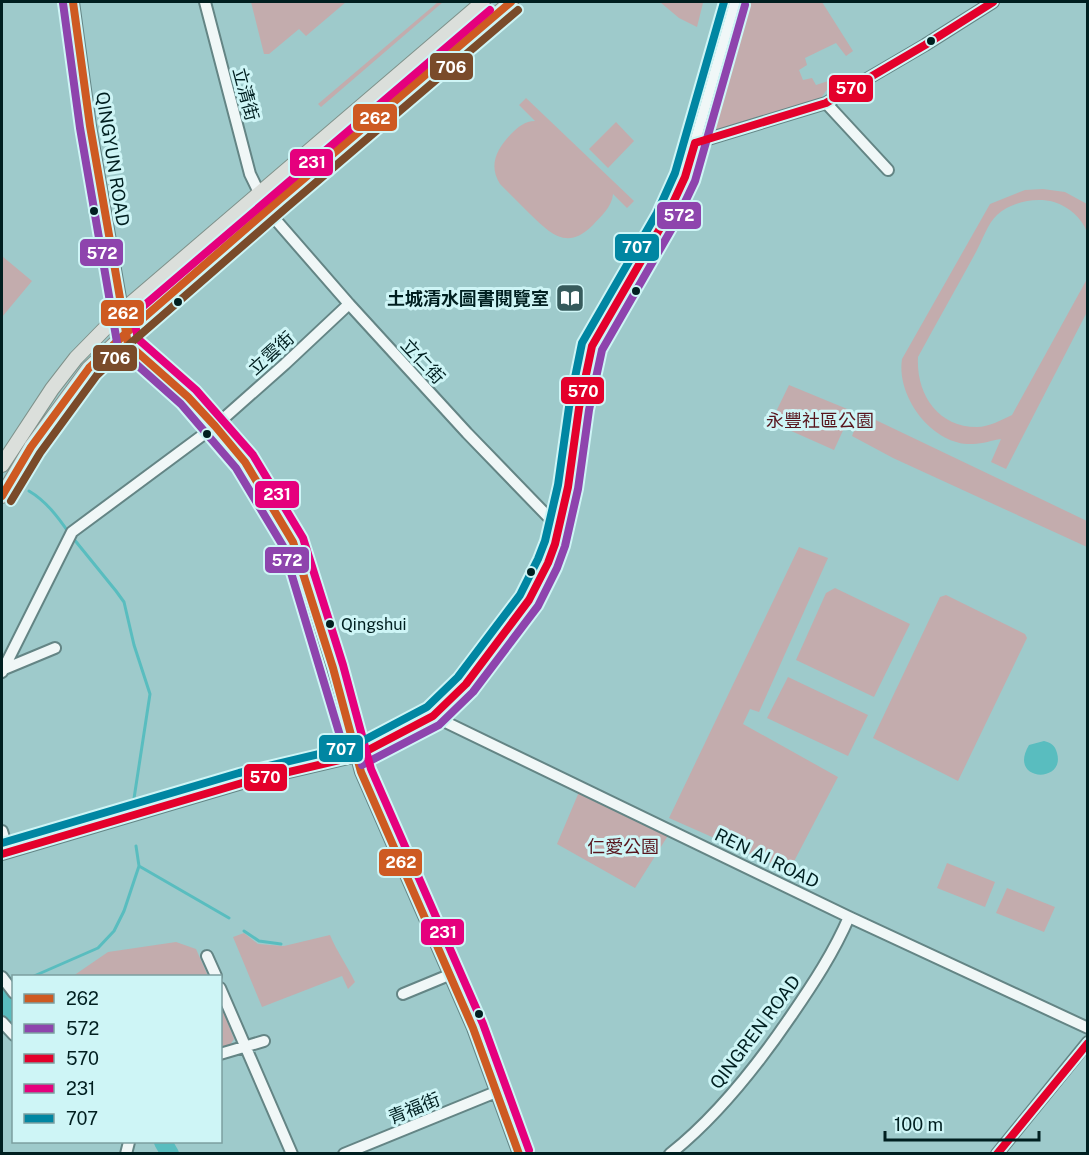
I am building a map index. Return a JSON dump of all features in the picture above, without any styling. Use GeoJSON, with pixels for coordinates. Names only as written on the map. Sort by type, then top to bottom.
{"type":"FeatureCollection","features":[{"type":"Feature","properties":{"kind":"main road"},"geometry":{"type":"LineString","coordinates":[[2,463],[76,358],[122,311],[483,2]]}},
{"type":"Feature","properties":{"kind":"main road"},"geometry":{"type":"LineString","coordinates":[[2,496],[23,459],[65,398],[89,368],[125,334],[511,2]]}},
{"type":"Feature","properties":{"kind":"street","name":"QINGYUN ROAD"},"geometry":{"type":"LineString","coordinates":[[73,2],[90,126],[125,334]]}},
{"type":"Feature","properties":{"kind":"street","name":"立清街"},"geometry":{"type":"LineString","coordinates":[[205,2],[250,174],[268,211]]}},
{"type":"Feature","properties":{"kind":"street"},"geometry":{"type":"LineString","coordinates":[[2,831],[5,852],[242,783],[357,756],[433,716],[466,684],[529,600],[548,563],[568,487],[579,408],[591,346],[666,218],[685,177],[735,2]]}},
{"type":"Feature","properties":{"kind":"street"},"geometry":{"type":"LineString","coordinates":[[695,143],[826,103],[993,2]]}},
{"type":"Feature","properties":{"kind":"street"},"geometry":{"type":"LineString","coordinates":[[826,103],[888,170]]}},
{"type":"Feature","properties":{"kind":"street","name":"立仁街"},"geometry":{"type":"LineString","coordinates":[[268,211],[349,304],[474,440],[559,528]]}},
{"type":"Feature","properties":{"kind":"street","name":"立雲街"},"geometry":{"type":"LineString","coordinates":[[2,671],[72,532],[215,426],[349,304]]}},
{"type":"Feature","properties":{"kind":"street"},"geometry":{"type":"LineString","coordinates":[[125,334],[128,344],[188,397],[245,462],[293,542],[333,668],[361,772],[473,1028],[519,1154]]}},
{"type":"Feature","properties":{"kind":"street"},"geometry":{"type":"LineString","coordinates":[[2,671],[55,648]]}},
{"type":"Feature","properties":{"kind":"street","name":"REN AI ROAD"},"geometry":{"type":"LineString","coordinates":[[433,716],[849,917],[1088,1028]]}},
{"type":"Feature","properties":{"kind":"street","name":"QINGREN ROAD"},"geometry":{"type":"LineString","coordinates":[[670,1154],[734,1092],[754,1067],[825,964],[849,917]]}},
{"type":"Feature","properties":{"kind":"street"},"geometry":{"type":"LineString","coordinates":[[207,956],[216,975]]}},
{"type":"Feature","properties":{"kind":"street"},"geometry":{"type":"LineString","coordinates":[[403,994],[449,975]]}},
{"type":"Feature","properties":{"kind":"street"},"geometry":{"type":"LineString","coordinates":[[2,977],[12,990]]}},
{"type":"Feature","properties":{"kind":"street"},"geometry":{"type":"LineString","coordinates":[[222,993],[292,1154]]}},
{"type":"Feature","properties":{"kind":"street"},"geometry":{"type":"LineString","coordinates":[[222,1053],[264,1041]]}},
{"type":"Feature","properties":{"kind":"street"},"geometry":{"type":"LineString","coordinates":[[997,1154],[1088,1042]]}},
{"type":"Feature","properties":{"kind":"street","name":"青福街"},"geometry":{"type":"LineString","coordinates":[[344,1154],[496,1092]]}},
{"type":"Feature","properties":{"kind":"green space"},"geometry":{"type":"Polygon","coordinates":[[[251,2],[346,2],[306,36],[299,29],[269,54],[264,54],[251,2]]]}},
{"type":"Feature","properties":{"kind":"green space"},"geometry":{"type":"Polygon","coordinates":[[[438,2],[443,2],[321,107],[318,104],[438,2]]]}},
{"type":"Feature","properties":{"kind":"green space"},"geometry":{"type":"Polygon","coordinates":[[[660,2],[703,3],[697,27],[679,18],[660,2]]]}},
{"type":"Feature","properties":{"kind":"green space"},"geometry":{"type":"Polygon","coordinates":[[[743,2],[822,2],[853,51],[846,56],[836,43],[805,58],[807,65],[799,70],[803,80],[812,78],[816,85],[840,77],[846,81],[828,88],[821,98],[706,133],[743,2]]]}},
{"type":"Feature","properties":{"kind":"green space"},"geometry":{"type":"Polygon","coordinates":[[[526,98],[634,201],[627,208],[613,194],[603,215],[584,233],[575,237],[560,237],[545,228],[500,184],[495,170],[498,151],[516,129],[525,123],[535,121],[519,105],[526,98]]]}},
{"type":"Feature","properties":{"kind":"green space"},"geometry":{"type":"Polygon","coordinates":[[[616,122],[634,141],[608,168],[589,149],[616,122]]]}},
{"type":"Feature","properties":{"kind":"green space"},"geometry":{"type":"Polygon","coordinates":[[[1043,189],[1065,192],[1087,204],[1087,232],[1074,213],[1054,202],[1039,200],[1024,202],[1003,211],[988,227],[918,357],[918,370],[925,395],[940,414],[951,421],[981,427],[1012,415],[1087,279],[1087,312],[1006,469],[991,462],[1001,439],[977,444],[958,442],[944,437],[931,428],[911,403],[905,389],[902,359],[990,204],[1025,190],[1043,189]]]}},
{"type":"Feature","properties":{"kind":"green space"},"geometry":{"type":"Polygon","coordinates":[[[2,256],[32,281],[2,317],[2,256]]]}},
{"type":"Feature","properties":{"kind":"green space","name":"永豐社區公園"},"geometry":{"type":"Polygon","coordinates":[[[789,385],[852,411],[834,450],[771,422],[789,385]]]}},
{"type":"Feature","properties":{"kind":"green space"},"geometry":{"type":"Polygon","coordinates":[[[861,413],[1087,521],[1087,547],[893,458],[852,436],[861,413]]]}},
{"type":"Feature","properties":{"kind":"green space"},"geometry":{"type":"Polygon","coordinates":[[[799,547],[828,558],[759,712],[750,709],[743,724],[838,777],[789,871],[669,818],[799,547]]]}},
{"type":"Feature","properties":{"kind":"green space"},"geometry":{"type":"Polygon","coordinates":[[[835,588],[910,624],[874,697],[796,660],[826,593],[835,588]]]}},
{"type":"Feature","properties":{"kind":"green space"},"geometry":{"type":"Polygon","coordinates":[[[946,595],[1025,634],[1027,638],[958,781],[873,738],[940,597],[946,595]]]}},
{"type":"Feature","properties":{"kind":"green space"},"geometry":{"type":"Polygon","coordinates":[[[788,677],[868,715],[848,756],[767,718],[788,677]]]}},
{"type":"Feature","properties":{"kind":"green space","name":"仁愛公園"},"geometry":{"type":"Polygon","coordinates":[[[579,792],[669,834],[635,888],[557,844],[579,792]]]}},
{"type":"Feature","properties":{"kind":"green space"},"geometry":{"type":"Polygon","coordinates":[[[947,863],[995,882],[985,907],[937,888],[947,863]]]}},
{"type":"Feature","properties":{"kind":"green space"},"geometry":{"type":"Polygon","coordinates":[[[1007,888],[1055,907],[1044,932],[996,913],[1007,888]]]}},
{"type":"Feature","properties":{"kind":"green space"},"geometry":{"type":"Polygon","coordinates":[[[244,933],[258,944],[284,946],[330,935],[355,982],[348,989],[342,976],[262,1007],[233,937],[244,933]]]}},
{"type":"Feature","properties":{"kind":"green space"},"geometry":{"type":"Polygon","coordinates":[[[176,942],[196,949],[208,975],[74,975],[108,952],[176,942]]]}},
{"type":"Feature","properties":{"kind":"green space"},"geometry":{"type":"Polygon","coordinates":[[[222,1009],[234,1039],[230,1045],[222,1048],[222,1009]]]}},
{"type":"Feature","properties":{"kind":"water"},"geometry":{"type":"Polygon","coordinates":[[[1044,741],[1055,748],[1057,763],[1053,770],[1046,774],[1031,772],[1025,766],[1024,757],[1029,745],[1044,741]]]}},
{"type":"Feature","properties":{"kind":"waterway"},"geometry":{"type":"LineString","coordinates":[[29,491],[46,504],[69,533]]}},
{"type":"Feature","properties":{"kind":"waterway"},"geometry":{"type":"LineString","coordinates":[[73,538],[124,602],[134,645],[150,694],[133,805]]}},
{"type":"Feature","properties":{"kind":"waterway"},"geometry":{"type":"LineString","coordinates":[[36,975],[98,948],[114,931],[124,911],[139,866],[136,846]]}},
{"type":"Feature","properties":{"kind":"waterway"},"geometry":{"type":"LineString","coordinates":[[139,866],[229,918]]}},
{"type":"Feature","properties":{"kind":"waterway"},"geometry":{"type":"LineString","coordinates":[[244,931],[259,941],[281,944]]}},
{"type":"Feature","properties":{"kind":"waterway"},"geometry":{"type":"LineString","coordinates":[[2,999],[12,1012]]}},
{"type":"Feature","properties":{"kind":"waterway"},"geometry":{"type":"LineString","coordinates":[[164,1143],[170,1154]]}},
{"type":"Feature","properties":{"kind":"transit line","name":"262"},"geometry":{"type":"LineString","coordinates":[[73,2],[90,126],[128,344],[188,397],[215,426],[245,462],[293,542],[333,668],[361,772],[473,1028],[519,1154]]}},
{"type":"Feature","properties":{"kind":"transit line","name":"262"},"geometry":{"type":"LineString","coordinates":[[2,496],[31,447],[89,368],[279,200],[511,2]]}},
{"type":"Feature","properties":{"kind":"transit line","name":"707"},"geometry":{"type":"LineString","coordinates":[[2,843],[239,773],[353,746],[427,707],[458,677],[520,595],[538,559],[545,541],[558,485],[569,407],[582,343],[657,213],[675,173],[724,2]]}},
{"type":"Feature","properties":{"kind":"transit line","name":"570"},"geometry":{"type":"LineString","coordinates":[[695,143],[826,103],[993,2]]}},
{"type":"Feature","properties":{"kind":"transit line","name":"572"},"geometry":{"type":"LineString","coordinates":[[63,3],[80,128],[118,348],[181,404],[236,468],[283,546],[347,759]]}},
{"type":"Feature","properties":{"kind":"transit line","name":"572"},"geometry":{"type":"LineString","coordinates":[[362,765],[439,725],[473,692],[538,606],[565,546],[578,489],[589,410],[602,350],[675,223],[695,181],[745,5]]}},
{"type":"Feature","properties":{"kind":"transit line","name":"231"},"geometry":{"type":"LineString","coordinates":[[490,10],[133,315],[138,339],[196,390],[253,455],[303,538],[343,665],[371,769],[483,1024],[529,1150]]}},
{"type":"Feature","properties":{"kind":"transit line","name":"706"},"geometry":{"type":"LineString","coordinates":[[11,501],[40,453],[97,375],[286,208],[518,10]]}},
{"type":"Feature","properties":{"kind":"transit line","name":"570"},"geometry":{"type":"LineString","coordinates":[[2,854],[242,783],[357,756],[433,716],[466,684],[529,600],[548,563],[555,544],[568,487],[579,408],[592,346],[666,218],[685,177],[695,143]]}},
{"type":"Feature","properties":{"kind":"transit line","name":"570"},"geometry":{"type":"LineString","coordinates":[[997,1154],[1088,1043]]}},
{"type":"Feature","properties":{"kind":"place","name":"土城清水圖書閱覽室"},"geometry":{"type":"Point","coordinates":[570,298]}},
{"type":"Feature","properties":{"kind":"place","name":"Qingshui"},"geometry":{"type":"Point","coordinates":[330,624]}}]}
